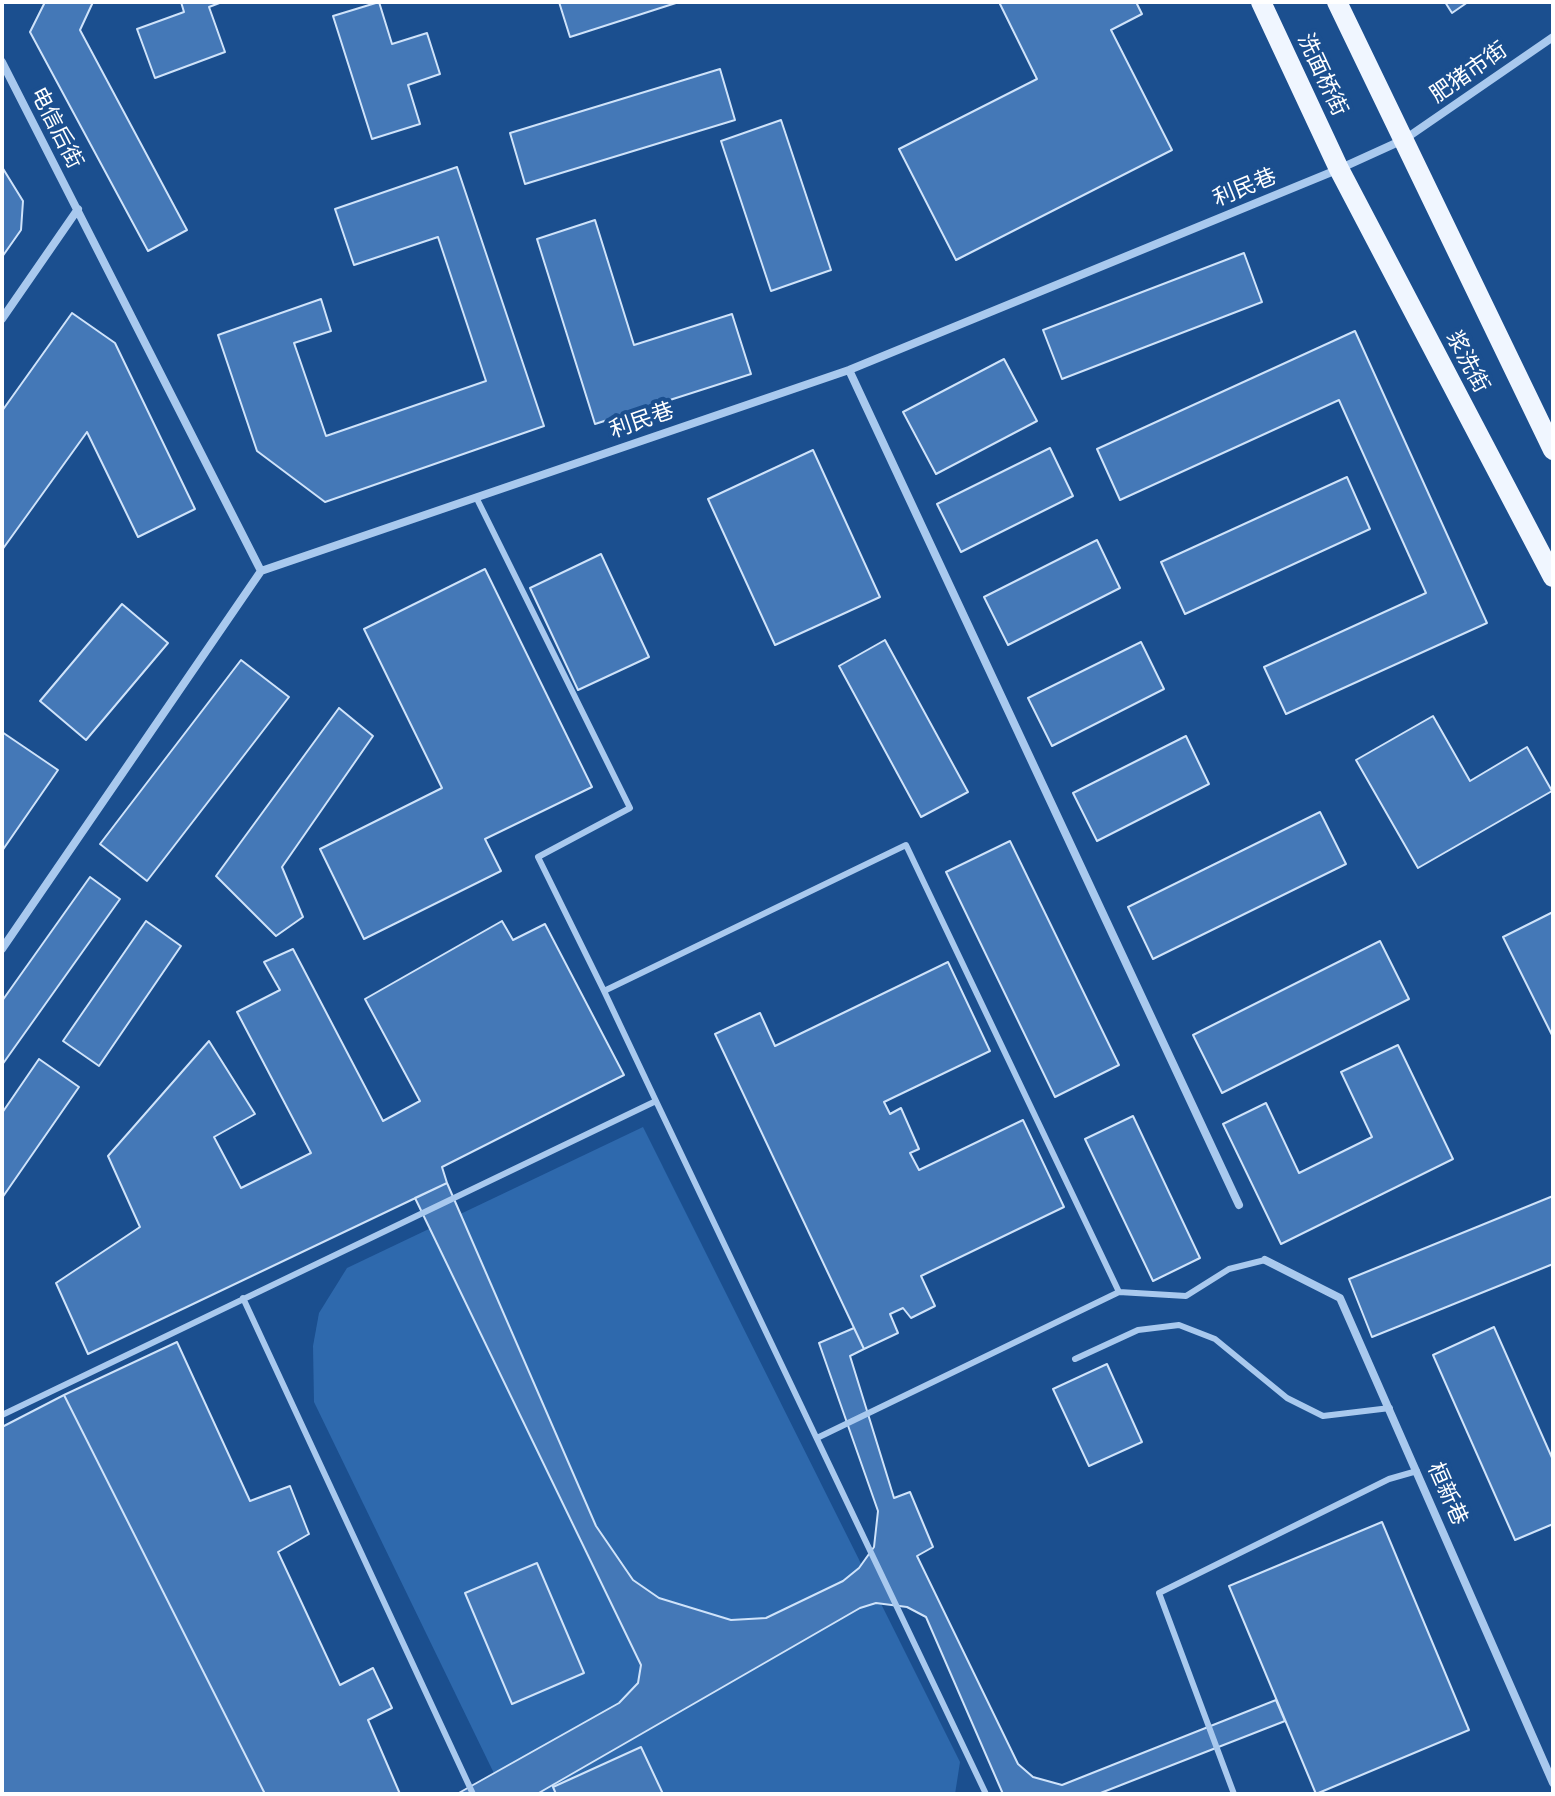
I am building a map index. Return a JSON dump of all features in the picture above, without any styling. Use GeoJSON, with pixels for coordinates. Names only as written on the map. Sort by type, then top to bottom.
{"type":"FeatureCollection","features":[{"type":"Feature","properties":{"kind":"main road","name":"洗面桥街"},"geometry":{"type":"LineString","coordinates":[[1261,2],[1339,169]]}},
{"type":"Feature","properties":{"kind":"main road","name":"洗面桥街"},"geometry":{"type":"LineString","coordinates":[[1337,2],[1405,139]]}},
{"type":"Feature","properties":{"kind":"main road","name":"浆洗街"},"geometry":{"type":"LineString","coordinates":[[1405,139],[1553,450]]}},
{"type":"Feature","properties":{"kind":"main road","name":"浆洗街"},"geometry":{"type":"LineString","coordinates":[[1339,169],[1553,577]]}},
{"type":"Feature","properties":{"kind":"street","name":"肥猪市街"},"geometry":{"type":"LineString","coordinates":[[1405,139],[1553,37]]}},
{"type":"Feature","properties":{"kind":"street","name":"电信后街"},"geometry":{"type":"LineString","coordinates":[[2,62],[78,209]]}},
{"type":"Feature","properties":{"kind":"street","name":"利民巷"},"geometry":{"type":"LineString","coordinates":[[261,571],[849,370],[1405,139]]}},
{"type":"Feature","properties":{"kind":"street"},"geometry":{"type":"LineString","coordinates":[[2,319],[78,209],[261,571],[2,949]]}},
{"type":"Feature","properties":{"kind":"street"},"geometry":{"type":"LineString","coordinates":[[849,370],[1239,1205]]}},
{"type":"Feature","properties":{"kind":"street","name":"桓新巷"},"geometry":{"type":"LineString","coordinates":[[1265,1260],[1340,1298],[1553,1783]]}},
{"type":"Feature","properties":{"kind":"lane"},"geometry":{"type":"LineString","coordinates":[[476,497],[630,808],[538,857],[986,1794]]}},
{"type":"Feature","properties":{"kind":"lane"},"geometry":{"type":"LineString","coordinates":[[604,991],[906,845],[1119,1292]]}},
{"type":"Feature","properties":{"kind":"lane"},"geometry":{"type":"LineString","coordinates":[[2,1415],[656,1101]]}},
{"type":"Feature","properties":{"kind":"lane"},"geometry":{"type":"LineString","coordinates":[[817,1438],[1119,1292],[1186,1296],[1229,1269],[1265,1260]]}},
{"type":"Feature","properties":{"kind":"lane"},"geometry":{"type":"LineString","coordinates":[[243,1298],[473,1794]]}},
{"type":"Feature","properties":{"kind":"lane"},"geometry":{"type":"LineString","coordinates":[[1075,1359],[1138,1330],[1179,1325],[1215,1339],[1287,1398],[1323,1416],[1390,1408]]}},
{"type":"Feature","properties":{"kind":"lane"},"geometry":{"type":"LineString","coordinates":[[1234,1794],[1159,1593],[1389,1479],[1417,1471]]}},
{"type":"Feature","properties":{"kind":"shaded area"},"geometry":{"type":"Polygon","coordinates":[[[643,1127],[960,1762],[955,1794],[504,1794],[314,1402],[313,1346],[319,1313],[347,1268],[643,1127]]]}},
{"type":"Feature","properties":{"kind":"building"},"geometry":{"type":"Polygon","coordinates":[[[45,2],[93,2],[80,30],[187,230],[148,251],[30,32],[45,2]]]}},
{"type":"Feature","properties":{"kind":"building"},"geometry":{"type":"Polygon","coordinates":[[[181,2],[222,2],[209,7],[225,52],[155,78],[137,29],[184,12],[181,2]]]}},
{"type":"Feature","properties":{"kind":"building"},"geometry":{"type":"Polygon","coordinates":[[[379,2],[392,44],[427,33],[440,74],[408,85],[420,124],[372,139],[333,16],[379,2]]]}},
{"type":"Feature","properties":{"kind":"building"},"geometry":{"type":"Polygon","coordinates":[[[559,2],[679,2],[570,37],[559,2]]]}},
{"type":"Feature","properties":{"kind":"building"},"geometry":{"type":"Polygon","coordinates":[[[999,2],[1136,2],[1142,14],[1111,30],[1172,150],[956,260],[899,149],[1037,79],[999,2]]]}},
{"type":"Feature","properties":{"kind":"building"},"geometry":{"type":"Polygon","coordinates":[[[1445,2],[1468,2],[1452,13],[1445,2]]]}},
{"type":"Feature","properties":{"kind":"building"},"geometry":{"type":"Polygon","coordinates":[[[720,69],[735,120],[525,184],[510,133],[720,69]]]}},
{"type":"Feature","properties":{"kind":"building"},"geometry":{"type":"Polygon","coordinates":[[[781,120],[831,270],[771,291],[721,141],[781,120]]]}},
{"type":"Feature","properties":{"kind":"building"},"geometry":{"type":"Polygon","coordinates":[[[2,167],[23,201],[21,230],[2,257],[2,167]]]}},
{"type":"Feature","properties":{"kind":"building"},"geometry":{"type":"Polygon","coordinates":[[[457,167],[544,426],[325,502],[257,451],[218,335],[321,299],[331,331],[294,343],[326,436],[486,381],[438,237],[354,265],[335,209],[457,167]]]}},
{"type":"Feature","properties":{"kind":"building"},"geometry":{"type":"Polygon","coordinates":[[[595,220],[634,345],[732,314],[751,374],[595,424],[537,239],[595,220]]]}},
{"type":"Feature","properties":{"kind":"building"},"geometry":{"type":"Polygon","coordinates":[[[1244,253],[1262,302],[1062,379],[1043,330],[1244,253]]]}},
{"type":"Feature","properties":{"kind":"building"},"geometry":{"type":"Polygon","coordinates":[[[72,313],[115,343],[195,509],[138,537],[87,432],[2,550],[2,411],[72,313]]]}},
{"type":"Feature","properties":{"kind":"building"},"geometry":{"type":"Polygon","coordinates":[[[1355,331],[1487,623],[1286,714],[1264,667],[1426,593],[1339,400],[1120,500],[1097,449],[1355,331]]]}},
{"type":"Feature","properties":{"kind":"building"},"geometry":{"type":"Polygon","coordinates":[[[1004,359],[1037,421],[936,474],[903,412],[1004,359]]]}},
{"type":"Feature","properties":{"kind":"building"},"geometry":{"type":"Polygon","coordinates":[[[1050,448],[1073,496],[961,552],[937,504],[1050,448]]]}},
{"type":"Feature","properties":{"kind":"building"},"geometry":{"type":"Polygon","coordinates":[[[813,450],[880,597],[775,645],[708,499],[813,450]]]}},
{"type":"Feature","properties":{"kind":"building"},"geometry":{"type":"Polygon","coordinates":[[[1347,477],[1370,529],[1185,614],[1161,562],[1347,477]]]}},
{"type":"Feature","properties":{"kind":"building"},"geometry":{"type":"Polygon","coordinates":[[[1097,540],[1120,588],[1008,645],[984,597],[1097,540]]]}},
{"type":"Feature","properties":{"kind":"building"},"geometry":{"type":"Polygon","coordinates":[[[601,554],[649,657],[578,690],[530,588],[601,554]]]}},
{"type":"Feature","properties":{"kind":"building"},"geometry":{"type":"Polygon","coordinates":[[[485,569],[592,787],[485,839],[501,871],[364,939],[320,849],[442,788],[364,629],[485,569]]]}},
{"type":"Feature","properties":{"kind":"building"},"geometry":{"type":"Polygon","coordinates":[[[122,604],[168,643],[86,740],[40,701],[122,604]]]}},
{"type":"Feature","properties":{"kind":"building"},"geometry":{"type":"Polygon","coordinates":[[[885,640],[968,792],[921,817],[839,666],[885,640]]]}},
{"type":"Feature","properties":{"kind":"building"},"geometry":{"type":"Polygon","coordinates":[[[1141,642],[1164,689],[1052,746],[1028,698],[1141,642]]]}},
{"type":"Feature","properties":{"kind":"building"},"geometry":{"type":"Polygon","coordinates":[[[241,660],[289,697],[147,881],[100,844],[241,660]]]}},
{"type":"Feature","properties":{"kind":"building"},"geometry":{"type":"Polygon","coordinates":[[[339,708],[373,736],[282,867],[303,917],[276,936],[216,876],[339,708]]]}},
{"type":"Feature","properties":{"kind":"building"},"geometry":{"type":"Polygon","coordinates":[[[1433,716],[1470,781],[1527,747],[1552,791],[1418,868],[1356,760],[1433,716]]]}},
{"type":"Feature","properties":{"kind":"building"},"geometry":{"type":"Polygon","coordinates":[[[2,732],[58,770],[2,851],[2,732]]]}},
{"type":"Feature","properties":{"kind":"building"},"geometry":{"type":"Polygon","coordinates":[[[1186,736],[1209,784],[1097,841],[1073,793],[1186,736]]]}},
{"type":"Feature","properties":{"kind":"building"},"geometry":{"type":"Polygon","coordinates":[[[1320,812],[1346,864],[1153,959],[1128,907],[1320,812]]]}},
{"type":"Feature","properties":{"kind":"building"},"geometry":{"type":"Polygon","coordinates":[[[1010,841],[1119,1065],[1055,1097],[946,872],[1010,841]]]}},
{"type":"Feature","properties":{"kind":"building"},"geometry":{"type":"Polygon","coordinates":[[[90,877],[120,899],[2,1065],[2,1001],[90,877]]]}},
{"type":"Feature","properties":{"kind":"building"},"geometry":{"type":"Polygon","coordinates":[[[1553,912],[1553,1037],[1503,937],[1553,912]]]}},
{"type":"Feature","properties":{"kind":"building"},"geometry":{"type":"Polygon","coordinates":[[[146,921],[181,946],[99,1066],[63,1041],[146,921]]]}},
{"type":"Feature","properties":{"kind":"building"},"geometry":{"type":"Polygon","coordinates":[[[502,921],[513,940],[545,924],[624,1075],[442,1167],[447,1183],[88,1354],[56,1283],[140,1227],[108,1156],[209,1041],[255,1114],[214,1137],[241,1188],[311,1153],[237,1012],[280,990],[264,962],[293,949],[383,1121],[420,1101],[365,999],[502,921]]]}},
{"type":"Feature","properties":{"kind":"building"},"geometry":{"type":"Polygon","coordinates":[[[1380,941],[1409,999],[1222,1093],[1193,1035],[1380,941]]]}},
{"type":"Feature","properties":{"kind":"building"},"geometry":{"type":"Polygon","coordinates":[[[948,962],[990,1051],[884,1102],[890,1114],[901,1108],[919,1149],[910,1153],[919,1170],[1023,1120],[1064,1207],[921,1276],[935,1306],[911,1318],[903,1308],[890,1314],[898,1333],[864,1349],[715,1034],[760,1013],[775,1046],[948,962]]]}},
{"type":"Feature","properties":{"kind":"building"},"geometry":{"type":"Polygon","coordinates":[[[1398,1045],[1453,1159],[1281,1244],[1223,1124],[1266,1103],[1299,1173],[1372,1137],[1341,1072],[1398,1045]]]}},
{"type":"Feature","properties":{"kind":"building"},"geometry":{"type":"Polygon","coordinates":[[[39,1059],[79,1087],[2,1198],[2,1113],[39,1059]]]}},
{"type":"Feature","properties":{"kind":"building"},"geometry":{"type":"Polygon","coordinates":[[[1133,1116],[1200,1258],[1153,1281],[1085,1139],[1133,1116]]]}},
{"type":"Feature","properties":{"kind":"building"},"geometry":{"type":"Polygon","coordinates":[[[447,1183],[596,1526],[633,1580],[659,1598],[731,1620],[766,1618],[843,1581],[859,1568],[874,1547],[878,1511],[819,1343],[854,1328],[864,1349],[850,1356],[894,1498],[910,1492],[933,1547],[917,1556],[1018,1764],[1033,1777],[1062,1785],[1276,1700],[1285,1721],[1098,1794],[1003,1794],[926,1617],[907,1607],[876,1603],[860,1608],[537,1794],[457,1794],[619,1703],[638,1683],[641,1665],[415,1198],[447,1183]]]}},
{"type":"Feature","properties":{"kind":"building"},"geometry":{"type":"Polygon","coordinates":[[[1553,1196],[1553,1264],[1372,1337],[1349,1279],[1553,1196]]]}},
{"type":"Feature","properties":{"kind":"building"},"geometry":{"type":"Polygon","coordinates":[[[1494,1327],[1553,1460],[1553,1524],[1515,1540],[1433,1355],[1494,1327]]]}},
{"type":"Feature","properties":{"kind":"building"},"geometry":{"type":"Polygon","coordinates":[[[177,1342],[250,1501],[290,1486],[309,1534],[278,1552],[340,1685],[373,1668],[392,1708],[368,1720],[400,1794],[265,1794],[64,1395],[177,1342]]]}},
{"type":"Feature","properties":{"kind":"building"},"geometry":{"type":"Polygon","coordinates":[[[1107,1364],[1142,1442],[1089,1466],[1053,1389],[1107,1364]]]}},
{"type":"Feature","properties":{"kind":"building"},"geometry":{"type":"Polygon","coordinates":[[[64,1395],[265,1794],[2,1794],[2,1427],[64,1395]]]}},
{"type":"Feature","properties":{"kind":"building"},"geometry":{"type":"Polygon","coordinates":[[[1382,1522],[1469,1730],[1316,1794],[1229,1586],[1382,1522]]]}},
{"type":"Feature","properties":{"kind":"building"},"geometry":{"type":"Polygon","coordinates":[[[537,1563],[584,1673],[512,1704],[465,1593],[537,1563]]]}},
{"type":"Feature","properties":{"kind":"building"},"geometry":{"type":"Polygon","coordinates":[[[641,1747],[663,1794],[556,1794],[553,1787],[641,1747]]]}}]}
